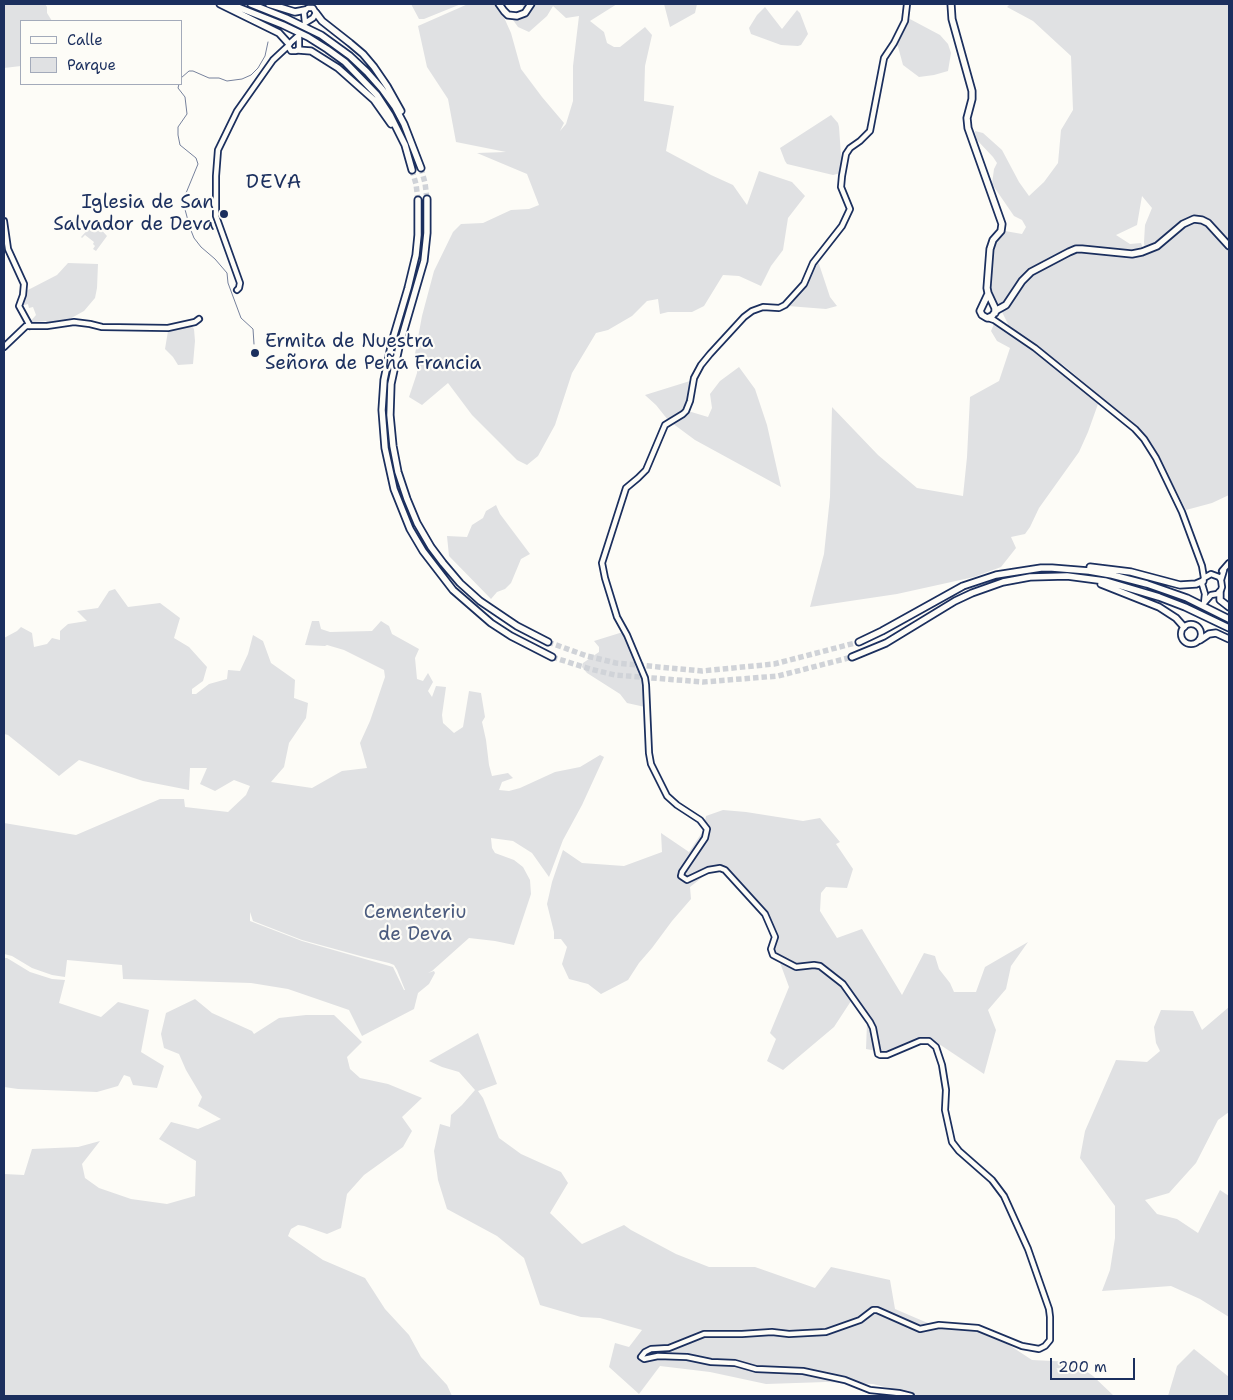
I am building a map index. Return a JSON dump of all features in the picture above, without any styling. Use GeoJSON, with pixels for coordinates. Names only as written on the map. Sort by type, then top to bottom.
{"type":"FeatureCollection","features":[{"type":"Feature","properties":{"kind":"highway"},"geometry":{"type":"LineString","coordinates":[[220,4],[279,33],[292,45]]}},
{"type":"Feature","properties":{"kind":"highway"},"geometry":{"type":"LineString","coordinates":[[230,4],[308,37],[346,62],[377,95],[390,115],[405,145],[412,170],[396,131],[374,100],[352,79],[323,58],[311,51],[298,50]]}},
{"type":"Feature","properties":{"kind":"highway"},"geometry":{"type":"LineString","coordinates":[[251,4],[311,30],[332,42],[356,61],[382,90],[394,107],[404,124],[420,165],[418,153],[406,122],[383,80],[363,54],[322,21],[316,13]]}},
{"type":"Feature","properties":{"kind":"highway"},"geometry":{"type":"LineString","coordinates":[[269,4],[295,12],[307,10]]}},
{"type":"Feature","properties":{"kind":"highway"},"geometry":{"type":"LineString","coordinates":[[499,4],[508,15],[518,16],[525,13],[531,4]]}},
{"type":"Feature","properties":{"kind":"highway"},"geometry":{"type":"LineString","coordinates":[[951,4],[952,19],[972,91],[972,100],[967,118],[968,128],[1002,224],[1001,231],[993,240],[990,249],[987,288],[995,308],[994,314]]}},
{"type":"Feature","properties":{"kind":"highway"},"geometry":{"type":"LineString","coordinates":[[427,199],[427,233],[424,261],[395,363],[391,384],[390,415],[398,472],[417,523],[443,564],[480,601],[518,626],[548,642]]}},
{"type":"Feature","properties":{"kind":"highway"},"geometry":{"type":"LineString","coordinates":[[418,200],[416,254],[392,342],[384,380],[382,410],[385,448],[394,489],[410,528],[423,551],[453,590],[491,623],[511,636],[552,657]]}},
{"type":"Feature","properties":{"kind":"highway"},"geometry":{"type":"LineString","coordinates":[[988,293],[980,311],[982,316],[987,318],[1009,302],[1022,281],[1031,272],[1076,249],[1132,254],[1142,252],[1157,246],[1188,222],[1198,219],[1211,225],[1229,246]]}},
{"type":"Feature","properties":{"kind":"highway"},"geometry":{"type":"LineString","coordinates":[[983,304],[988,302],[1004,306]]}},
{"type":"Feature","properties":{"kind":"highway"},"geometry":{"type":"LineString","coordinates":[[859,642],[970,583],[1005,573],[1062,566],[1131,572],[1180,584],[1196,584],[1203,579]]}},
{"type":"Feature","properties":{"kind":"highway"},"geometry":{"type":"LineString","coordinates":[[1052,568],[1112,574],[1147,584],[1187,598],[1229,619]]}},
{"type":"Feature","properties":{"kind":"highway"},"geometry":{"type":"LineString","coordinates":[[1060,576],[1106,585],[1150,603],[1169,612],[1184,627]]}},
{"type":"Feature","properties":{"kind":"highway"},"geometry":{"type":"LineString","coordinates":[[852,658],[886,643],[955,601],[984,588],[1030,577],[1060,576],[1105,581],[1135,589],[1185,607],[1229,628]]}},
{"type":"Feature","properties":{"kind":"highway"},"geometry":{"type":"LineString","coordinates":[[1220,592],[1220,600],[1229,607]]}},
{"type":"Feature","properties":{"kind":"highway"},"geometry":{"type":"LineString","coordinates":[[1200,640],[1209,634],[1216,634],[1229,639]]}},
{"type":"Feature","properties":{"kind":"street"},"geometry":{"type":"LineString","coordinates":[[908,4],[906,21],[884,58],[870,131],[860,142],[850,148],[846,154],[841,187],[850,209],[842,226],[812,263],[804,284],[785,305],[779,308],[763,307],[744,316],[705,359],[694,378],[690,401],[686,410],[683,414],[665,425],[646,470],[626,488],[602,562],[603,573],[617,617],[627,635],[645,678],[651,764],[667,796],[700,820],[707,829],[705,838],[682,872],[683,878],[690,879],[708,870],[720,868],[725,870],[765,914],[775,937],[771,949],[773,955],[796,967],[820,966],[843,984],[873,1028],[878,1054],[887,1055],[920,1041],[929,1041],[936,1047],[942,1065],[946,1090],[945,1110],[952,1142],[959,1151],[992,1180],[1004,1196],[1028,1249],[1049,1309],[1051,1338],[1045,1346],[1033,1349],[978,1328],[939,1325],[920,1329],[874,1310],[860,1320],[826,1332],[704,1334],[669,1348],[651,1349],[641,1357],[644,1359],[658,1356],[687,1357],[711,1362],[735,1363],[756,1369],[803,1371],[845,1380],[870,1390],[910,1396]]}},
{"type":"Feature","properties":{"kind":"street"},"geometry":{"type":"LineString","coordinates":[[307,10],[315,10],[316,13],[313,18],[307,10]]}},
{"type":"Feature","properties":{"kind":"street"},"geometry":{"type":"LineString","coordinates":[[292,45],[294,52],[298,50]]}},
{"type":"Feature","properties":{"kind":"street"},"geometry":{"type":"LineString","coordinates":[[237,290],[240,283],[216,216],[218,150],[238,111],[273,60],[292,45]]}},
{"type":"Feature","properties":{"kind":"street"},"geometry":{"type":"LineString","coordinates":[[4,220],[8,249],[24,284],[19,306],[30,326]]}},
{"type":"Feature","properties":{"kind":"street"},"geometry":{"type":"LineString","coordinates":[[994,314],[1000,324]]}},
{"type":"Feature","properties":{"kind":"street"},"geometry":{"type":"LineString","coordinates":[[987,318],[994,320],[1035,348],[1136,430],[1144,439],[1182,512],[1202,566],[1204,603],[1211,595],[1220,592],[1224,570],[1229,563]]}},
{"type":"Feature","properties":{"kind":"street"},"geometry":{"type":"LineString","coordinates":[[4,347],[23,328],[30,326],[47,326],[74,322],[102,327],[168,328],[195,322],[199,319]]}},
{"type":"Feature","properties":{"kind":"street"},"geometry":{"type":"LineString","coordinates":[[1202,566],[1221,580]]}},
{"type":"Feature","properties":{"kind":"street"},"geometry":{"type":"LineString","coordinates":[[1203,579],[1224,570]]}},
{"type":"Feature","properties":{"kind":"street"},"geometry":{"type":"LineString","coordinates":[[1204,591],[1211,595]]}},
{"type":"Feature","properties":{"kind":"street"},"geometry":{"type":"LineString","coordinates":[[1195,625],[1199,616]]}},
{"type":"Feature","properties":{"kind":"street"},"geometry":{"type":"LineString","coordinates":[[1189,624],[1195,625],[1201,632],[1200,640],[1193,645],[1186,644],[1181,636],[1184,627],[1189,624]]}},
{"type":"Feature","properties":{"kind":"green space"},"geometry":{"type":"Polygon","coordinates":[[[4,4],[45,4],[51,20],[20,20],[20,66],[4,68],[4,4]]]}},
{"type":"Feature","properties":{"kind":"green space"},"geometry":{"type":"Polygon","coordinates":[[[411,4],[461,4],[424,19],[419,19],[411,4]]]}},
{"type":"Feature","properties":{"kind":"green space"},"geometry":{"type":"Polygon","coordinates":[[[468,4],[496,4],[511,33],[521,69],[564,123],[560,131],[566,124],[573,101],[573,66],[579,16],[566,18],[553,6],[547,16],[529,32],[518,27],[513,20],[524,11],[522,4],[617,4],[590,21],[604,32],[607,43],[614,47],[620,47],[645,27],[652,35],[645,66],[644,101],[674,106],[666,151],[733,185],[747,205],[759,171],[792,182],[805,196],[788,218],[783,250],[771,266],[761,286],[739,276],[723,275],[704,306],[692,312],[660,314],[658,299],[647,301],[632,316],[608,330],[596,333],[572,373],[555,425],[538,456],[527,465],[517,460],[472,415],[448,383],[422,405],[409,397],[417,373],[418,361],[415,354],[422,316],[434,271],[453,232],[461,224],[483,223],[511,210],[529,209],[539,205],[527,174],[477,153],[506,152],[456,142],[448,99],[427,67],[418,26],[468,4]]]}},
{"type":"Feature","properties":{"kind":"green space"},"geometry":{"type":"Polygon","coordinates":[[[664,4],[697,4],[695,13],[670,27],[664,4]]]}},
{"type":"Feature","properties":{"kind":"green space"},"geometry":{"type":"Polygon","coordinates":[[[1010,4],[1229,4],[1229,495],[1212,503],[1186,510],[1152,444],[1143,433],[1061,363],[1098,404],[1079,452],[1039,508],[1025,534],[1011,537],[1016,548],[1001,567],[974,577],[897,594],[810,607],[824,554],[830,497],[832,407],[878,455],[917,488],[963,496],[970,397],[999,381],[1010,348],[997,341],[991,331],[994,324],[1005,331],[1008,324],[995,302],[989,287],[994,242],[1005,231],[1022,234],[1026,227],[1022,220],[1014,216],[992,184],[994,169],[997,163],[976,139],[975,131],[983,133],[1002,150],[1019,182],[1029,196],[1044,182],[1058,163],[1061,130],[1073,110],[1071,56],[1033,21],[1007,7],[1010,4]],[[1142,196],[1137,225],[1116,235],[1130,244],[1141,243],[1145,254],[1145,225],[1152,208],[1142,196]]]}},
{"type":"Feature","properties":{"kind":"green space"},"geometry":{"type":"Polygon","coordinates":[[[765,7],[782,29],[797,10],[800,13],[808,34],[801,45],[781,45],[751,34],[749,28],[757,15],[765,7]]]}},
{"type":"Feature","properties":{"kind":"green space"},"geometry":{"type":"Polygon","coordinates":[[[908,18],[940,35],[948,44],[951,53],[948,71],[919,77],[903,65],[897,43],[908,18]]]}},
{"type":"Feature","properties":{"kind":"green space"},"geometry":{"type":"Polygon","coordinates":[[[831,115],[839,127],[843,161],[841,173],[833,175],[787,164],[780,148],[831,115]]]}},
{"type":"Feature","properties":{"kind":"green space"},"geometry":{"type":"Polygon","coordinates":[[[97,225],[107,236],[96,251],[93,249],[95,246],[94,242],[85,235],[81,237],[91,226],[94,228],[97,225]]]}},
{"type":"Feature","properties":{"kind":"green space"},"geometry":{"type":"Polygon","coordinates":[[[816,261],[819,264],[830,297],[837,306],[826,309],[788,306],[816,261]]]}},
{"type":"Feature","properties":{"kind":"green space"},"geometry":{"type":"Polygon","coordinates":[[[68,263],[98,264],[95,298],[84,311],[66,321],[46,325],[46,321],[35,322],[35,326],[29,323],[36,315],[33,307],[29,308],[28,304],[21,306],[26,291],[57,275],[68,263]]]}},
{"type":"Feature","properties":{"kind":"green space"},"geometry":{"type":"Polygon","coordinates":[[[190,324],[194,329],[195,341],[193,364],[178,365],[165,349],[168,331],[190,324]]]}},
{"type":"Feature","properties":{"kind":"green space"},"geometry":{"type":"Polygon","coordinates":[[[739,367],[755,389],[767,425],[781,487],[695,440],[672,423],[688,411],[708,417],[712,408],[710,394],[720,381],[739,367]]]}},
{"type":"Feature","properties":{"kind":"green space"},"geometry":{"type":"Polygon","coordinates":[[[690,381],[686,407],[678,415],[668,420],[645,395],[690,381]]]}},
{"type":"Feature","properties":{"kind":"green space"},"geometry":{"type":"Polygon","coordinates":[[[496,505],[500,514],[530,554],[521,559],[511,583],[505,589],[497,592],[491,599],[449,556],[447,536],[467,537],[472,525],[483,518],[486,511],[496,505]]]}},
{"type":"Feature","properties":{"kind":"green space","name":"Cementeriu de Deva"},"geometry":{"type":"Polygon","coordinates":[[[115,589],[128,607],[160,603],[180,618],[174,638],[189,647],[207,667],[203,681],[192,689],[192,694],[196,694],[209,684],[227,679],[228,670],[240,671],[248,654],[253,635],[263,641],[271,663],[295,680],[294,698],[308,703],[306,718],[289,743],[284,767],[271,782],[312,788],[342,771],[367,768],[360,743],[370,721],[385,677],[384,670],[344,650],[327,645],[305,645],[312,621],[319,621],[321,629],[330,632],[372,631],[381,621],[389,626],[392,634],[419,649],[415,658],[417,679],[423,681],[428,673],[433,682],[428,691],[432,697],[436,686],[446,687],[442,715],[443,723],[454,733],[463,727],[469,691],[481,693],[485,717],[482,722],[492,776],[508,773],[513,778],[502,782],[499,790],[509,791],[520,788],[555,772],[580,767],[600,755],[604,757],[582,805],[563,840],[549,877],[532,853],[513,841],[491,838],[492,848],[495,853],[514,860],[523,867],[530,880],[531,894],[514,945],[469,938],[428,973],[434,971],[435,973],[429,984],[418,993],[414,1009],[362,1036],[349,1010],[288,989],[251,983],[123,979],[122,965],[67,960],[65,977],[32,968],[12,956],[4,954],[4,823],[76,835],[160,799],[184,799],[185,807],[228,812],[246,795],[250,786],[234,780],[215,791],[200,784],[207,768],[190,768],[189,790],[143,781],[79,760],[59,776],[8,735],[4,734],[4,638],[21,627],[32,633],[34,647],[47,644],[52,638],[60,640],[60,631],[68,624],[87,621],[77,611],[98,608],[109,591],[115,589]],[[250,912],[250,921],[302,941],[393,967],[405,990],[394,965],[302,940],[253,921],[250,912]]]}},
{"type":"Feature","properties":{"kind":"green space"},"geometry":{"type":"Polygon","coordinates":[[[623,632],[643,679],[645,707],[627,703],[620,694],[587,673],[582,667],[583,663],[599,652],[599,647],[594,641],[623,632]]]}},
{"type":"Feature","properties":{"kind":"green space"},"geometry":{"type":"Polygon","coordinates":[[[723,810],[803,821],[820,818],[840,842],[836,844],[853,869],[847,888],[826,887],[821,893],[820,911],[837,938],[862,929],[902,995],[924,953],[935,956],[939,969],[950,983],[954,992],[976,992],[985,967],[1028,942],[1011,966],[1006,989],[988,1010],[996,1030],[984,1074],[939,1044],[925,1038],[883,1052],[866,1049],[867,1023],[851,1001],[834,1027],[783,1070],[767,1061],[776,1039],[770,1033],[789,987],[773,944],[774,927],[768,914],[719,864],[690,887],[691,899],[639,963],[628,980],[601,994],[588,984],[569,979],[562,964],[567,947],[561,939],[554,939],[547,904],[563,850],[582,863],[624,866],[662,852],[661,833],[689,852],[703,831],[706,816],[723,810]]]}},
{"type":"Feature","properties":{"kind":"green space"},"geometry":{"type":"Polygon","coordinates":[[[4,958],[30,972],[52,979],[65,980],[59,1003],[101,1017],[118,1002],[149,1010],[141,1052],[164,1066],[157,1088],[133,1085],[130,1077],[124,1075],[118,1086],[97,1092],[4,1087],[4,958]]]}},
{"type":"Feature","properties":{"kind":"green space"},"geometry":{"type":"Polygon","coordinates":[[[195,999],[212,1013],[252,1031],[254,1034],[279,1018],[306,1015],[334,1015],[362,1042],[347,1057],[350,1069],[360,1078],[388,1084],[422,1098],[402,1117],[412,1131],[403,1147],[364,1175],[347,1194],[341,1228],[327,1234],[298,1225],[291,1229],[288,1236],[323,1260],[365,1278],[385,1309],[409,1335],[421,1357],[447,1385],[452,1396],[4,1396],[4,1174],[24,1175],[32,1149],[78,1147],[100,1141],[82,1164],[85,1178],[99,1188],[131,1199],[167,1204],[195,1196],[196,1161],[159,1139],[171,1122],[198,1129],[221,1119],[198,1106],[202,1097],[179,1054],[164,1048],[161,1034],[166,1013],[195,999]]]}},
{"type":"Feature","properties":{"kind":"green space"},"geometry":{"type":"Polygon","coordinates":[[[1229,1007],[1229,1112],[1218,1120],[1196,1163],[1169,1193],[1145,1200],[1157,1214],[1177,1219],[1198,1233],[1220,1190],[1229,1196],[1229,1317],[1200,1299],[1171,1286],[1102,1291],[1110,1270],[1115,1238],[1115,1206],[1080,1158],[1085,1131],[1116,1060],[1147,1062],[1160,1051],[1156,1043],[1154,1027],[1161,1010],[1193,1011],[1202,1030],[1229,1007]]]}},
{"type":"Feature","properties":{"kind":"green space"},"geometry":{"type":"Polygon","coordinates":[[[478,1033],[497,1084],[478,1091],[483,1098],[499,1138],[521,1154],[561,1172],[568,1183],[550,1213],[582,1244],[624,1225],[676,1254],[709,1267],[755,1267],[815,1288],[831,1267],[890,1280],[895,1309],[930,1324],[971,1326],[1003,1341],[1032,1360],[1073,1362],[1093,1376],[1114,1396],[920,1396],[873,1384],[826,1382],[766,1384],[710,1372],[660,1366],[639,1394],[609,1367],[615,1343],[629,1347],[642,1330],[600,1318],[581,1317],[540,1305],[524,1258],[497,1236],[447,1209],[438,1180],[434,1151],[440,1124],[450,1127],[451,1115],[475,1090],[459,1072],[429,1061],[478,1033]]]}},
{"type":"Feature","properties":{"kind":"green space"},"geometry":{"type":"Polygon","coordinates":[[[1194,1349],[1229,1377],[1229,1396],[1168,1396],[1177,1366],[1194,1349]]]}},
{"type":"Feature","properties":{"kind":"waterway"},"geometry":{"type":"LineString","coordinates":[[182,77],[189,71],[193,71],[209,78],[219,78],[227,81],[242,79],[251,75],[258,68],[265,56],[268,42]]}},
{"type":"Feature","properties":{"kind":"waterway"},"geometry":{"type":"LineString","coordinates":[[179,85],[178,88],[185,97],[187,114],[178,127],[180,145],[196,158],[198,164],[183,202],[190,228],[194,238],[201,247],[227,273],[228,283],[241,318],[253,329],[254,344]]}},
{"type":"Feature","properties":{"kind":"tunnel"},"geometry":{"type":"LineString","coordinates":[[421,168],[427,199]]}},
{"type":"Feature","properties":{"kind":"tunnel"},"geometry":{"type":"LineString","coordinates":[[412,170],[418,200]]}},
{"type":"Feature","properties":{"kind":"tunnel"},"geometry":{"type":"LineString","coordinates":[[548,642],[587,656],[616,663],[702,671],[774,664],[859,642]]}},
{"type":"Feature","properties":{"kind":"tunnel"},"geometry":{"type":"LineString","coordinates":[[552,657],[615,675],[703,682],[778,676],[852,657]]}},
{"type":"Feature","properties":{"kind":"place","name":"Iglesia de San Salvador de Deva"},"geometry":{"type":"Point","coordinates":[224,214]}},
{"type":"Feature","properties":{"kind":"place","name":"Ermita de Nuestra Señora de Peña Francia"},"geometry":{"type":"Point","coordinates":[255,353]}},
{"type":"Feature","properties":{"kind":"district","name":"DEVA"},"geometry":{"type":"Point","coordinates":[274,183]}}]}
